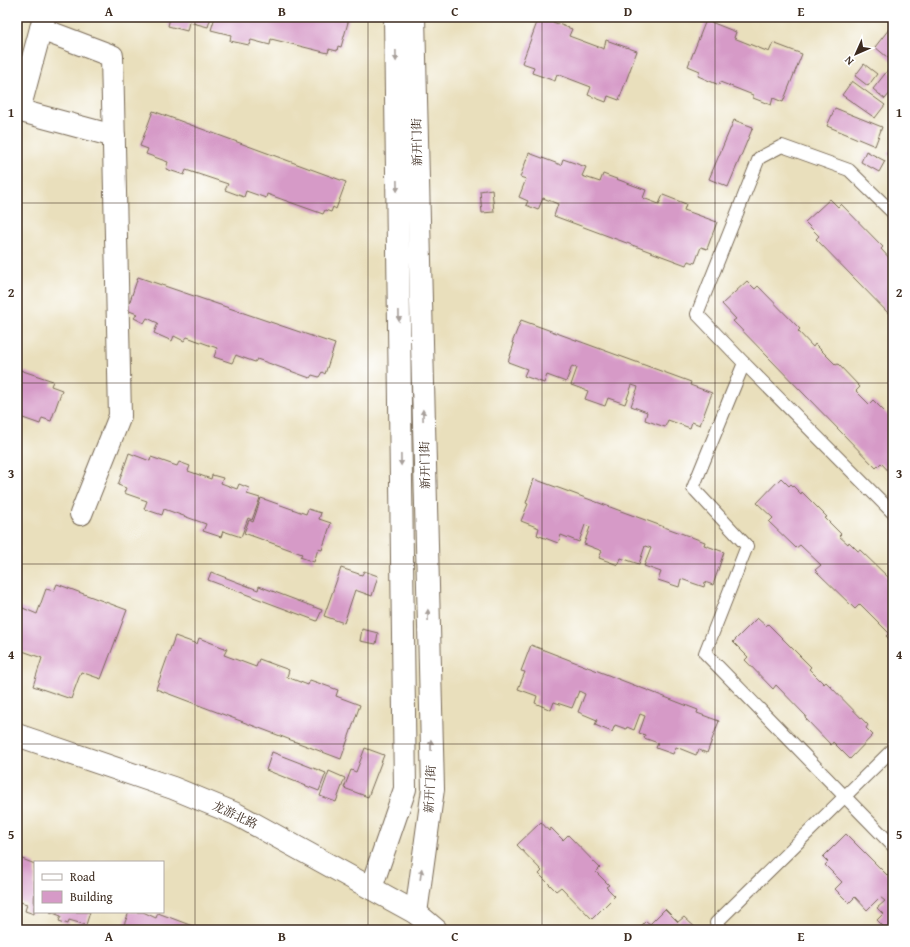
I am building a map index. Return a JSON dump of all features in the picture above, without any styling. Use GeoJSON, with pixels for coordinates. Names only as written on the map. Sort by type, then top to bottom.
{"type":"FeatureCollection","features":[{"type":"Feature","properties":{"kind":"street","name":"新开门街"},"geometry":{"type":"LineString","coordinates":[[371,888],[405,789],[395,17]]}},
{"type":"Feature","properties":{"kind":"street","name":"新开门街"},"geometry":{"type":"LineString","coordinates":[[414,17],[432,789],[416,913]]}},
{"type":"Feature","properties":{"kind":"street"},"geometry":{"type":"LineString","coordinates":[[81,514],[120,416],[114,136],[112,56],[42,23],[18,110],[114,136]]}},
{"type":"Feature","properties":{"kind":"street","name":"龙游北路"},"geometry":{"type":"LineString","coordinates":[[17,734],[173,788],[236,814],[416,913],[436,930]]}},
{"type":"Feature","properties":{"kind":"lane"},"geometry":{"type":"LineString","coordinates":[[893,214],[849,170],[782,146],[759,158],[697,314],[893,513]]}},
{"type":"Feature","properties":{"kind":"lane"},"geometry":{"type":"LineString","coordinates":[[744,363],[693,488],[747,546],[705,653],[893,846]]}},
{"type":"Feature","properties":{"kind":"lane"},"geometry":{"type":"LineString","coordinates":[[723,930],[716,923],[893,749]]}},
{"type":"Feature","properties":{"kind":"building"},"geometry":{"type":"Polygon","coordinates":[[[166,17],[211,17],[208,27],[189,22],[187,31],[168,26],[170,18],[166,17]]]}},
{"type":"Feature","properties":{"kind":"building"},"geometry":{"type":"Polygon","coordinates":[[[215,17],[341,17],[349,19],[341,47],[338,46],[337,51],[329,49],[328,53],[271,39],[270,45],[251,40],[249,45],[230,41],[231,35],[211,30],[215,17]]]}},
{"type":"Feature","properties":{"kind":"building"},"geometry":{"type":"Polygon","coordinates":[[[539,17],[572,29],[569,36],[604,49],[606,40],[637,51],[619,100],[608,96],[606,102],[588,95],[591,87],[557,74],[555,81],[532,73],[534,67],[522,63],[539,17]]]}},
{"type":"Feature","properties":{"kind":"building"},"geometry":{"type":"Polygon","coordinates":[[[706,20],[736,32],[734,38],[769,52],[773,43],[802,54],[783,102],[773,98],[771,105],[753,98],[753,95],[720,82],[719,85],[698,76],[700,71],[688,66],[706,20]]]}},
{"type":"Feature","properties":{"kind":"building"},"geometry":{"type":"Polygon","coordinates":[[[893,24],[893,62],[875,47],[893,24]]]}},
{"type":"Feature","properties":{"kind":"building"},"geometry":{"type":"Polygon","coordinates":[[[864,64],[877,74],[868,86],[855,76],[864,64]]]}},
{"type":"Feature","properties":{"kind":"building"},"geometry":{"type":"Polygon","coordinates":[[[888,70],[893,74],[893,94],[891,92],[885,99],[873,89],[888,70]]]}},
{"type":"Feature","properties":{"kind":"building"},"geometry":{"type":"Polygon","coordinates":[[[852,81],[885,105],[875,118],[842,95],[852,81]]]}},
{"type":"Feature","properties":{"kind":"building"},"geometry":{"type":"Polygon","coordinates":[[[835,108],[882,127],[875,146],[827,126],[835,108]]]}},
{"type":"Feature","properties":{"kind":"building"},"geometry":{"type":"Polygon","coordinates":[[[153,111],[346,182],[336,209],[333,207],[331,212],[325,210],[323,214],[267,194],[266,198],[246,191],[244,197],[225,190],[228,184],[186,170],[184,175],[166,169],[168,162],[146,154],[148,149],[140,146],[153,111]]]}},
{"type":"Feature","properties":{"kind":"building"},"geometry":{"type":"Polygon","coordinates":[[[734,120],[753,127],[728,187],[709,179],[734,120]]]}},
{"type":"Feature","properties":{"kind":"building"},"geometry":{"type":"Polygon","coordinates":[[[893,145],[893,159],[887,154],[893,145]]]}},
{"type":"Feature","properties":{"kind":"building"},"geometry":{"type":"Polygon","coordinates":[[[866,151],[885,161],[879,172],[861,162],[866,151]]]}},
{"type":"Feature","properties":{"kind":"building"},"geometry":{"type":"Polygon","coordinates":[[[529,153],[561,165],[563,159],[586,167],[582,176],[600,182],[603,174],[646,190],[643,198],[659,204],[663,195],[686,204],[684,210],[717,222],[707,249],[701,247],[695,263],[688,261],[686,265],[554,216],[558,204],[543,198],[538,210],[526,205],[528,201],[519,197],[526,179],[520,177],[529,153]]]}},
{"type":"Feature","properties":{"kind":"building"},"geometry":{"type":"Polygon","coordinates":[[[492,189],[494,212],[482,213],[480,191],[492,189]]]}},
{"type":"Feature","properties":{"kind":"building"},"geometry":{"type":"Polygon","coordinates":[[[830,199],[838,207],[841,204],[883,247],[881,249],[893,262],[893,318],[816,239],[819,236],[805,222],[830,199]]]}},
{"type":"Feature","properties":{"kind":"building"},"geometry":{"type":"Polygon","coordinates":[[[138,277],[335,344],[325,374],[322,372],[319,377],[312,375],[310,378],[257,359],[255,362],[236,355],[232,363],[214,357],[217,348],[187,337],[184,341],[174,336],[172,341],[154,333],[158,323],[147,318],[144,323],[134,318],[137,314],[127,310],[138,277]]]}},
{"type":"Feature","properties":{"kind":"building"},"geometry":{"type":"Polygon","coordinates":[[[747,281],[755,289],[758,286],[800,329],[798,331],[813,347],[815,344],[836,365],[838,364],[860,387],[856,391],[869,404],[873,400],[893,420],[893,476],[881,463],[876,468],[733,321],[736,319],[722,304],[747,281]]]}},
{"type":"Feature","properties":{"kind":"building"},"geometry":{"type":"Polygon","coordinates":[[[521,320],[691,382],[690,385],[712,393],[700,425],[692,422],[690,428],[668,420],[665,427],[645,420],[647,412],[631,406],[638,387],[632,385],[625,404],[608,398],[605,406],[585,399],[588,391],[571,385],[577,368],[572,366],[566,382],[547,375],[544,383],[524,376],[527,369],[508,362],[514,344],[512,343],[521,320]]]}},
{"type":"Feature","properties":{"kind":"building"},"geometry":{"type":"Polygon","coordinates":[[[17,369],[53,381],[51,386],[62,390],[51,421],[42,418],[40,424],[20,417],[19,421],[17,420],[17,369]]]}},
{"type":"Feature","properties":{"kind":"building"},"geometry":{"type":"Polygon","coordinates":[[[129,453],[150,461],[151,457],[177,466],[179,462],[190,466],[188,471],[211,479],[212,475],[223,478],[221,483],[237,489],[239,484],[249,488],[247,494],[260,498],[252,520],[248,518],[241,537],[223,531],[221,537],[203,531],[206,524],[164,509],[162,515],[144,509],[147,501],[124,493],[126,488],[118,485],[129,453]]]}},
{"type":"Feature","properties":{"kind":"building"},"geometry":{"type":"Polygon","coordinates":[[[781,478],[789,486],[791,484],[801,494],[802,492],[827,517],[825,518],[841,534],[839,536],[848,544],[849,542],[858,551],[860,550],[890,579],[888,581],[892,585],[890,587],[893,590],[893,643],[886,636],[889,633],[860,604],[855,609],[815,570],[821,565],[800,545],[796,548],[769,522],[773,518],[757,503],[781,478]]]}},
{"type":"Feature","properties":{"kind":"building"},"geometry":{"type":"Polygon","coordinates":[[[534,479],[705,542],[704,545],[724,552],[713,585],[705,582],[704,587],[681,579],[679,587],[658,580],[661,572],[644,566],[651,548],[645,546],[639,564],[621,558],[618,565],[599,558],[602,551],[584,544],[590,527],[585,525],[579,542],[561,535],[558,543],[537,535],[539,528],[521,521],[528,504],[526,503],[534,479]]]}},
{"type":"Feature","properties":{"kind":"building"},"geometry":{"type":"Polygon","coordinates":[[[261,498],[306,514],[308,509],[321,513],[319,519],[331,523],[322,550],[318,549],[314,562],[300,557],[302,554],[244,533],[249,520],[253,522],[261,498]]]}},
{"type":"Feature","properties":{"kind":"building"},"geometry":{"type":"Polygon","coordinates":[[[341,568],[362,575],[364,571],[378,576],[372,596],[355,590],[344,623],[324,616],[341,568]]]}},
{"type":"Feature","properties":{"kind":"building"},"geometry":{"type":"Polygon","coordinates":[[[211,572],[258,590],[259,586],[322,610],[317,621],[208,580],[211,572]]]}},
{"type":"Feature","properties":{"kind":"building"},"geometry":{"type":"Polygon","coordinates":[[[57,584],[127,610],[101,679],[81,672],[71,699],[33,686],[42,658],[17,649],[18,606],[37,614],[46,589],[54,591],[57,584]]]}},
{"type":"Feature","properties":{"kind":"building"},"geometry":{"type":"Polygon","coordinates":[[[757,618],[766,626],[768,624],[811,667],[809,669],[824,684],[826,682],[868,725],[866,728],[873,735],[850,759],[833,742],[831,745],[776,685],[773,689],[745,660],[748,657],[733,642],[757,618]]]}},
{"type":"Feature","properties":{"kind":"building"},"geometry":{"type":"Polygon","coordinates":[[[362,629],[378,633],[376,644],[360,641],[362,629]]]}},
{"type":"Feature","properties":{"kind":"building"},"geometry":{"type":"Polygon","coordinates":[[[175,636],[197,644],[199,638],[227,649],[224,655],[256,667],[259,659],[289,670],[287,677],[308,685],[310,680],[338,690],[336,696],[360,705],[341,759],[156,689],[175,636]]]}},
{"type":"Feature","properties":{"kind":"building"},"geometry":{"type":"Polygon","coordinates":[[[531,645],[698,710],[697,713],[719,721],[707,753],[699,750],[696,755],[676,747],[673,754],[656,748],[658,743],[644,738],[645,735],[639,733],[645,716],[640,714],[634,730],[615,725],[612,732],[595,725],[597,720],[578,712],[585,694],[579,691],[572,708],[554,702],[551,710],[535,703],[537,696],[518,689],[525,672],[521,671],[531,645]]]}},
{"type":"Feature","properties":{"kind":"building"},"geometry":{"type":"Polygon","coordinates":[[[365,748],[384,755],[368,797],[344,788],[351,770],[356,772],[365,748]]]}},
{"type":"Feature","properties":{"kind":"building"},"geometry":{"type":"Polygon","coordinates":[[[272,752],[326,773],[319,791],[266,770],[272,752]]]}},
{"type":"Feature","properties":{"kind":"building"},"geometry":{"type":"Polygon","coordinates":[[[329,771],[345,778],[336,802],[320,796],[329,771]]]}},
{"type":"Feature","properties":{"kind":"building"},"geometry":{"type":"Polygon","coordinates":[[[541,822],[549,831],[551,828],[563,840],[568,835],[600,868],[596,872],[609,885],[606,887],[615,896],[592,919],[561,887],[556,891],[539,874],[542,871],[517,845],[541,822]]]}},
{"type":"Feature","properties":{"kind":"building"},"geometry":{"type":"Polygon","coordinates":[[[846,834],[893,881],[893,930],[887,930],[877,920],[883,914],[877,908],[885,901],[880,897],[867,910],[855,897],[849,903],[835,889],[842,882],[825,865],[828,862],[823,857],[846,834]]]}},
{"type":"Feature","properties":{"kind":"building"},"geometry":{"type":"Polygon","coordinates":[[[17,857],[34,864],[34,914],[25,911],[27,904],[17,901],[17,857]]]}},
{"type":"Feature","properties":{"kind":"building"},"geometry":{"type":"Polygon","coordinates":[[[665,909],[678,922],[684,917],[698,930],[637,930],[646,921],[650,924],[665,909]]]}},
{"type":"Feature","properties":{"kind":"building"},"geometry":{"type":"Polygon","coordinates":[[[53,913],[90,913],[86,925],[69,920],[68,924],[59,921],[61,916],[53,913]]]}},
{"type":"Feature","properties":{"kind":"building"},"geometry":{"type":"Polygon","coordinates":[[[129,913],[145,913],[156,918],[158,913],[203,930],[122,930],[129,913]]]}}]}
